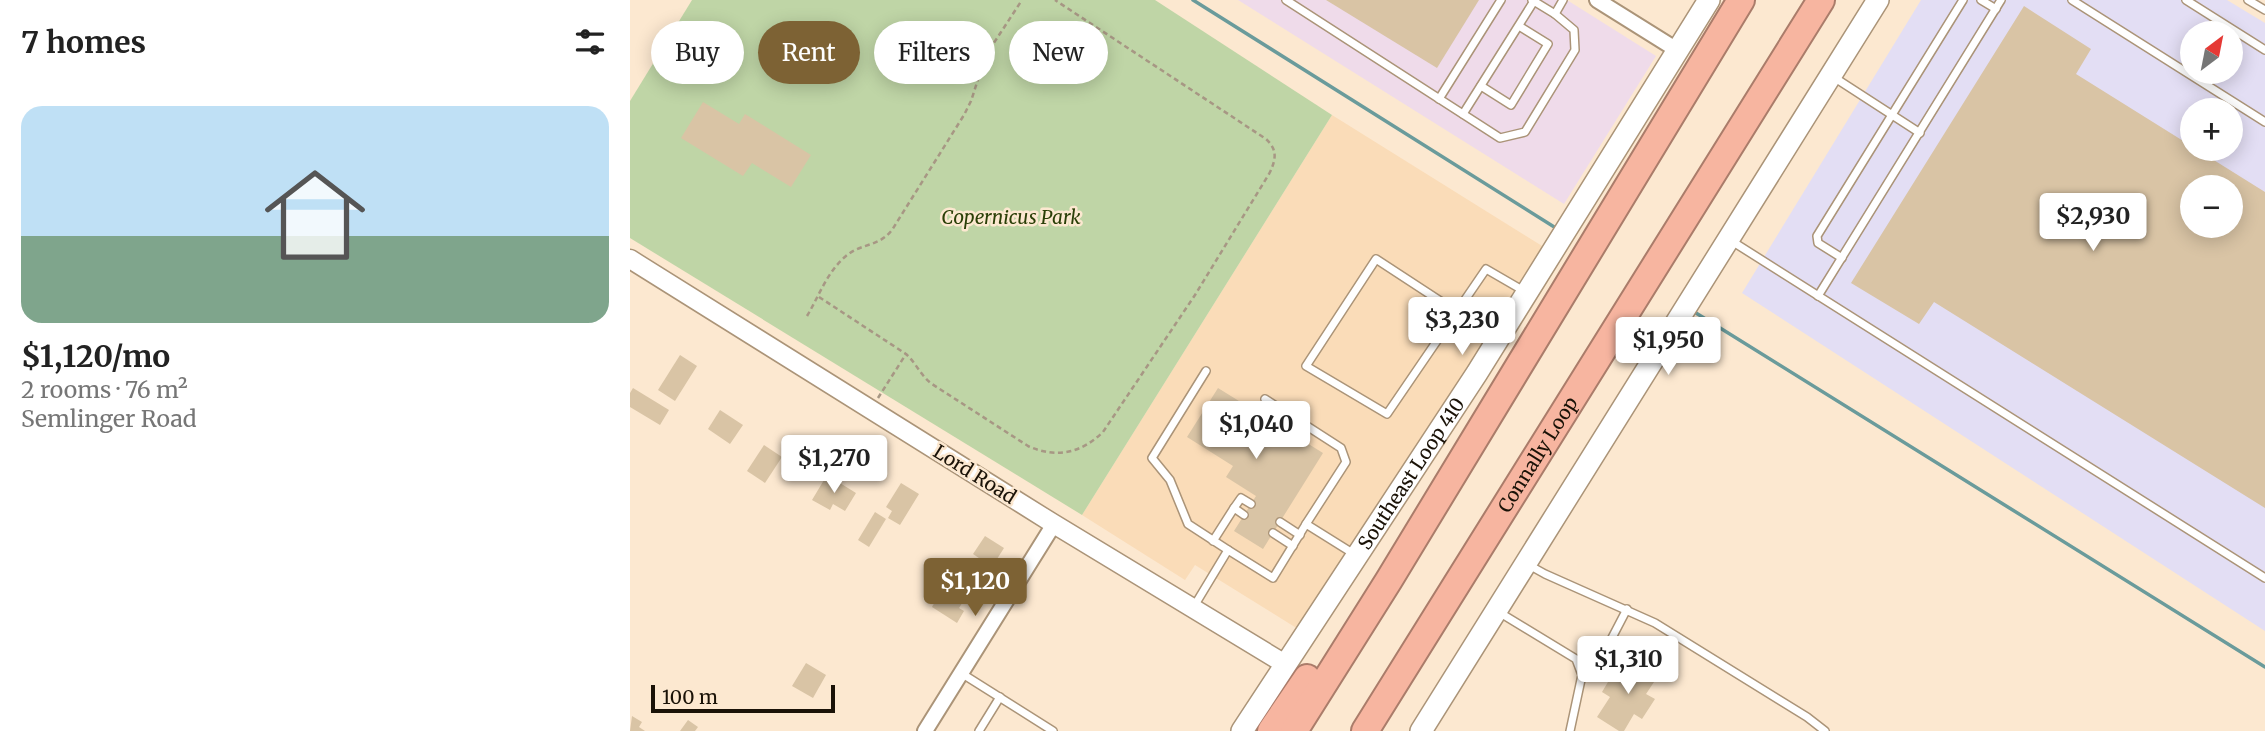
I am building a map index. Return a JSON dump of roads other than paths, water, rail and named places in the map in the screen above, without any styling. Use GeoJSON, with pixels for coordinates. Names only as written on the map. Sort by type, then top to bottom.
{"type":"FeatureCollection","features":[{"type":"Feature","properties":{"kind":"highway"},"geometry":{"type":"LineString","coordinates":[[1294,731],[1389,580],[1741,0]]}},
{"type":"Feature","properties":{"kind":"highway","name":"Connally Loop"},"geometry":{"type":"LineString","coordinates":[[1365,731],[1821,0]]}},
{"type":"Feature","properties":{"kind":"highway"},"geometry":{"type":"LineString","coordinates":[[1271,731],[1320,660],[1389,580]]}},
{"type":"Feature","properties":{"kind":"main road","name":"Southeast Loop 410"},"geometry":{"type":"LineString","coordinates":[[1242,731],[1527,293],[1709,0]]}},
{"type":"Feature","properties":{"kind":"main road"},"geometry":{"type":"LineString","coordinates":[[1422,731],[1878,0]]}},
{"type":"Feature","properties":{"kind":"street"},"geometry":{"type":"LineString","coordinates":[[1597,0],[1677,50]]}},
{"type":"Feature","properties":{"kind":"street","name":"Lord Road"},"geometry":{"type":"LineString","coordinates":[[630,259],[1054,524],[1285,664]]}},
{"type":"Feature","properties":{"kind":"street"},"geometry":{"type":"LineString","coordinates":[[925,731],[1054,524]]}},
{"type":"Feature","properties":{"kind":"lane"},"geometry":{"type":"LineString","coordinates":[[1286,0],[1500,138],[1525,132],[1575,50],[1574,30],[1533,1],[1463,114]]}},
{"type":"Feature","properties":{"kind":"lane"},"geometry":{"type":"LineString","coordinates":[[1439,99],[1501,0]]}},
{"type":"Feature","properties":{"kind":"lane"},"geometry":{"type":"LineString","coordinates":[[1555,14],[1563,0]]}},
{"type":"Feature","properties":{"kind":"lane"},"geometry":{"type":"LineString","coordinates":[[1842,258],[1818,243],[1817,236],[1963,0]]}},
{"type":"Feature","properties":{"kind":"lane"},"geometry":{"type":"LineString","coordinates":[[1981,0],[1996,9]]}},
{"type":"Feature","properties":{"kind":"lane"},"geometry":{"type":"LineString","coordinates":[[1818,296],[2001,0]]}},
{"type":"Feature","properties":{"kind":"lane"},"geometry":{"type":"LineString","coordinates":[[2072,0],[2265,122]]}},
{"type":"Feature","properties":{"kind":"lane"},"geometry":{"type":"LineString","coordinates":[[2186,0],[2265,50]]}},
{"type":"Feature","properties":{"kind":"lane"},"geometry":{"type":"LineString","coordinates":[[2248,0],[2265,10]]}},
{"type":"Feature","properties":{"kind":"lane"},"geometry":{"type":"LineString","coordinates":[[1481,86],[1511,105],[1548,44],[1519,26]]}},
{"type":"Feature","properties":{"kind":"lane"},"geometry":{"type":"LineString","coordinates":[[1831,76],[1920,133]]}},
{"type":"Feature","properties":{"kind":"lane"},"geometry":{"type":"LineString","coordinates":[[1729,240],[2265,578]]}},
{"type":"Feature","properties":{"kind":"lane"},"geometry":{"type":"LineString","coordinates":[[1457,312],[1376,259],[1306,366],[1387,414],[1457,312],[1486,269],[1527,293]]}},
{"type":"Feature","properties":{"kind":"lane"},"geometry":{"type":"LineString","coordinates":[[1206,371],[1152,458],[1170,480],[1188,524],[1273,578],[1346,463],[1342,448],[1265,398]]}},
{"type":"Feature","properties":{"kind":"lane"},"geometry":{"type":"LineString","coordinates":[[1213,541],[1241,498],[1251,504]]}},
{"type":"Feature","properties":{"kind":"lane"},"geometry":{"type":"LineString","coordinates":[[1234,508],[1244,515]]}},
{"type":"Feature","properties":{"kind":"lane"},"geometry":{"type":"LineString","coordinates":[[1280,522],[1300,535]]}},
{"type":"Feature","properties":{"kind":"lane"},"geometry":{"type":"LineString","coordinates":[[1307,524],[1357,556]]}},
{"type":"Feature","properties":{"kind":"lane"},"geometry":{"type":"LineString","coordinates":[[1273,533],[1293,546]]}},
{"type":"Feature","properties":{"kind":"lane"},"geometry":{"type":"LineString","coordinates":[[1192,609],[1228,550]]}},
{"type":"Feature","properties":{"kind":"lane"},"geometry":{"type":"LineString","coordinates":[[1527,564],[1656,623],[1825,731]]}},
{"type":"Feature","properties":{"kind":"lane"},"geometry":{"type":"LineString","coordinates":[[1582,675],[1603,655],[1627,609]]}},
{"type":"Feature","properties":{"kind":"lane"},"geometry":{"type":"LineString","coordinates":[[1497,611],[1576,659],[1582,675],[1570,731]]}},
{"type":"Feature","properties":{"kind":"lane"},"geometry":{"type":"LineString","coordinates":[[961,673],[1054,731]]}},
{"type":"Feature","properties":{"kind":"lane"},"geometry":{"type":"LineString","coordinates":[[979,731],[1000,697]]}},
{"type":"Feature","properties":{"kind":"waterway"},"geometry":{"type":"LineString","coordinates":[[1193,0],[1559,230]]}},
{"type":"Feature","properties":{"kind":"waterway"},"geometry":{"type":"LineString","coordinates":[[1696,313],[2265,667]]}},
{"type":"Feature","properties":{"kind":"park label","name":"Copernicus Park"},"geometry":{"type":"Point","coordinates":[1011,217]}}]}
